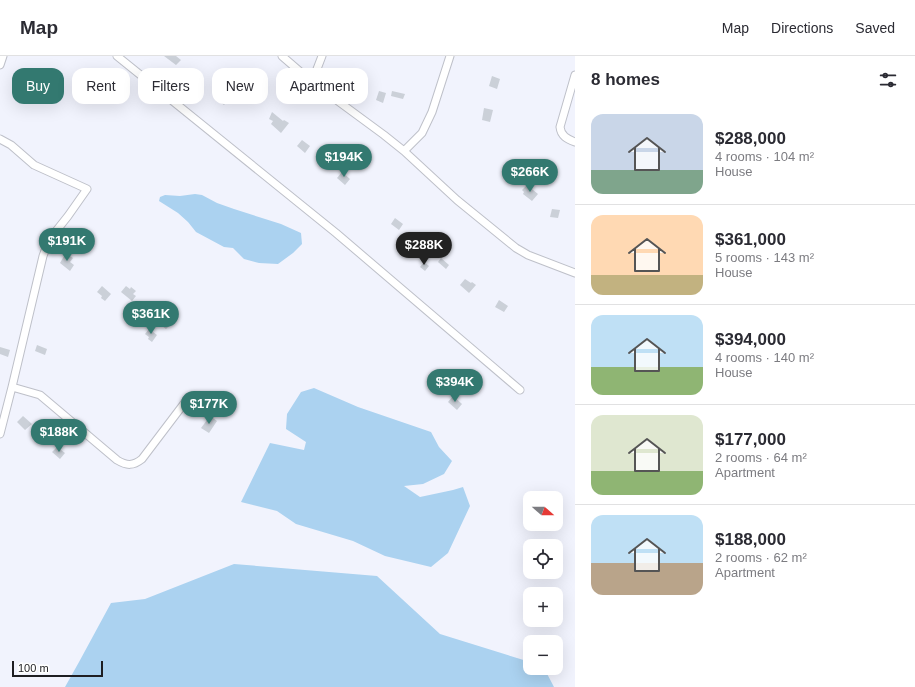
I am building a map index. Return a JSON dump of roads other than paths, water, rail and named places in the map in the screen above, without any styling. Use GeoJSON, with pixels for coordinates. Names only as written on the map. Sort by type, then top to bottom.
{"type":"FeatureCollection","features":[{"type":"Feature","properties":{"kind":"street"},"geometry":{"type":"LineString","coordinates":[[0,66],[2,56]]}},
{"type":"Feature","properties":{"kind":"street"},"geometry":{"type":"LineString","coordinates":[[117,56],[336,233],[520,390]]}},
{"type":"Feature","properties":{"kind":"street"},"geometry":{"type":"LineString","coordinates":[[282,56],[296,68]]}},
{"type":"Feature","properties":{"kind":"street"},"geometry":{"type":"LineString","coordinates":[[317,68],[322,56]]}},
{"type":"Feature","properties":{"kind":"street"},"geometry":{"type":"LineString","coordinates":[[404,151],[422,133],[432,112],[450,56]]}},
{"type":"Feature","properties":{"kind":"street"},"geometry":{"type":"LineString","coordinates":[[575,75],[560,127],[565,138],[575,142]]}},
{"type":"Feature","properties":{"kind":"street"},"geometry":{"type":"LineString","coordinates":[[342,104],[404,151],[458,200],[516,248],[528,255],[575,273]]}},
{"type":"Feature","properties":{"kind":"street"},"geometry":{"type":"LineString","coordinates":[[0,139],[11,145],[34,165],[87,189],[49,240],[44,251],[0,434]]}},
{"type":"Feature","properties":{"kind":"street"},"geometry":{"type":"LineString","coordinates":[[12,387],[40,395],[117,460],[128,464],[142,459],[188,397]]}},
{"type":"Feature","properties":{"kind":"water"},"geometry":{"type":"Polygon","coordinates":[[[195,194],[202,195],[217,203],[281,224],[301,233],[302,244],[278,264],[259,263],[244,259],[233,248],[224,247],[196,232],[178,213],[159,201],[160,197],[165,195],[180,196],[195,194]]]}},
{"type":"Feature","properties":{"kind":"water"},"geometry":{"type":"Polygon","coordinates":[[[314,388],[358,407],[431,432],[439,447],[452,461],[444,474],[423,484],[404,486],[420,497],[463,487],[470,506],[448,553],[431,567],[385,556],[353,541],[296,524],[277,511],[241,502],[270,443],[304,450],[306,442],[286,429],[287,414],[301,392],[314,388]]]}},
{"type":"Feature","properties":{"kind":"water"},"geometry":{"type":"Polygon","coordinates":[[[234,564],[377,576],[440,634],[523,660],[523,675],[548,675],[554,687],[65,687],[111,603],[145,599],[234,564]]]}}]}
